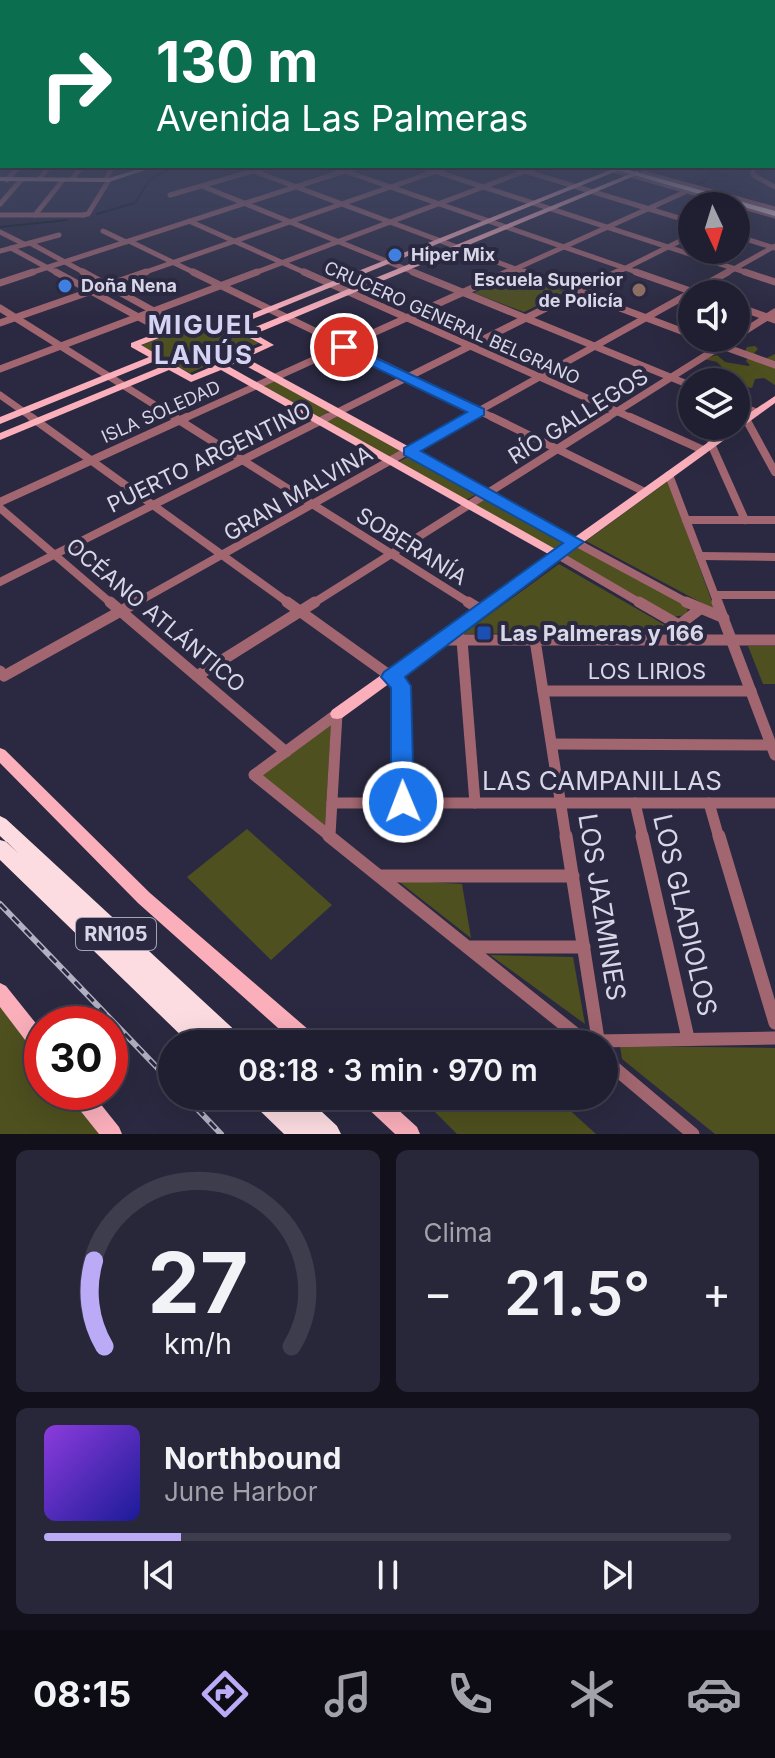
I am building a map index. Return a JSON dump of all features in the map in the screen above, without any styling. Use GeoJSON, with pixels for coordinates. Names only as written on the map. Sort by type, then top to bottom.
{"type":"FeatureCollection","features":[{"type":"Feature","properties":{"kind":"highway","name":"RN105"},"geometry":{"type":"LineString","coordinates":[[0,824],[218,1030]]}},
{"type":"Feature","properties":{"kind":"highway","name":"RN105"},"geometry":{"type":"LineString","coordinates":[[0,848],[191,1030]]}},
{"type":"Feature","properties":{"kind":"highway"},"geometry":{"type":"LineString","coordinates":[[276,1110],[301,1134]]}},
{"type":"Feature","properties":{"kind":"highway"},"geometry":{"type":"LineString","coordinates":[[303,1110],[329,1134]]}},
{"type":"Feature","properties":{"kind":"main road"},"geometry":{"type":"LineString","coordinates":[[231,325],[512,212]]}},
{"type":"Feature","properties":{"kind":"main road"},"geometry":{"type":"LineString","coordinates":[[247,334],[543,212]]}},
{"type":"Feature","properties":{"kind":"main road"},"geometry":{"type":"LineString","coordinates":[[211,315],[231,325],[270,345],[191,379],[134,345],[211,315]]}},
{"type":"Feature","properties":{"kind":"main road"},"geometry":{"type":"LineString","coordinates":[[0,421],[155,358]]}},
{"type":"Feature","properties":{"kind":"main road"},"geometry":{"type":"LineString","coordinates":[[239,358],[575,542]]}},
{"type":"Feature","properties":{"kind":"main road"},"geometry":{"type":"LineString","coordinates":[[0,437],[170,366]]}},
{"type":"Feature","properties":{"kind":"main road"},"geometry":{"type":"LineString","coordinates":[[221,366],[558,555]]}},
{"type":"Feature","properties":{"kind":"main road"},"geometry":{"type":"LineString","coordinates":[[337,714],[439,640],[458,635],[481,610],[775,399]]}},
{"type":"Feature","properties":{"kind":"main road"},"geometry":{"type":"LineString","coordinates":[[0,754],[144,898],[294,1030]]}},
{"type":"Feature","properties":{"kind":"main road"},"geometry":{"type":"LineString","coordinates":[[0,992],[24,1023]]}},
{"type":"Feature","properties":{"kind":"main road"},"geometry":{"type":"LineString","coordinates":[[93,1110],[112,1134]]}},
{"type":"Feature","properties":{"kind":"main road"},"geometry":{"type":"LineString","coordinates":[[384,1110],[410,1134]]}},
{"type":"Feature","properties":{"kind":"street"},"geometry":{"type":"LineString","coordinates":[[0,215],[83,215],[89,212]]}},
{"type":"Feature","properties":{"kind":"street"},"geometry":{"type":"LineString","coordinates":[[0,283],[217,212]]}},
{"type":"Feature","properties":{"kind":"street"},"geometry":{"type":"LineString","coordinates":[[267,212],[678,380]]}},
{"type":"Feature","properties":{"kind":"street"},"geometry":{"type":"LineString","coordinates":[[0,323],[319,212]]}},
{"type":"Feature","properties":{"kind":"street"},"geometry":{"type":"LineString","coordinates":[[367,212],[678,330]]}},
{"type":"Feature","properties":{"kind":"street"},"geometry":{"type":"LineString","coordinates":[[0,369],[416,212]]}},
{"type":"Feature","properties":{"kind":"street"},"geometry":{"type":"LineString","coordinates":[[465,212],[678,286]]}},
{"type":"Feature","properties":{"kind":"street"},"geometry":{"type":"LineString","coordinates":[[559,212],[775,282]]}},
{"type":"Feature","properties":{"kind":"street","name":"ISLA SOLEDAD"},"geometry":{"type":"LineString","coordinates":[[0,505],[642,212]]}},
{"type":"Feature","properties":{"kind":"street"},"geometry":{"type":"LineString","coordinates":[[659,212],[678,218]]}},
{"type":"Feature","properties":{"kind":"street","name":"CRUCERO GENERAL BELGRANO"},"geometry":{"type":"LineString","coordinates":[[189,221],[540,378],[707,447]]}},
{"type":"Feature","properties":{"kind":"street"},"geometry":{"type":"LineString","coordinates":[[103,231],[223,285],[645,492]]}},
{"type":"Feature","properties":{"kind":"street"},"geometry":{"type":"LineString","coordinates":[[0,232],[111,285],[181,326]]}},
{"type":"Feature","properties":{"kind":"street"},"geometry":{"type":"LineString","coordinates":[[0,251],[59,235]]}},
{"type":"Feature","properties":{"kind":"street"},"geometry":{"type":"LineString","coordinates":[[750,240],[774,247]]}},
{"type":"Feature","properties":{"kind":"street","name":"PUERTO ARGENTINO"},"geometry":{"type":"LineString","coordinates":[[0,582],[678,242]]}},
{"type":"Feature","properties":{"kind":"street","name":"GRAN MALVINA"},"geometry":{"type":"LineString","coordinates":[[716,280],[774,247]]}},
{"type":"Feature","properties":{"kind":"street"},"geometry":{"type":"LineString","coordinates":[[11,248],[166,332]]}},
{"type":"Feature","properties":{"kind":"street","name":"GRAN MALVINA"},"geometry":{"type":"LineString","coordinates":[[2,674],[122,612],[678,303]]}},
{"type":"Feature","properties":{"kind":"street","name":"SOBERANÍA"},"geometry":{"type":"LineString","coordinates":[[0,308],[481,610]]}},
{"type":"Feature","properties":{"kind":"street"},"geometry":{"type":"LineString","coordinates":[[750,310],[772,316]]}},
{"type":"Feature","properties":{"kind":"street","name":"RÍO GALLEGOS"},"geometry":{"type":"LineString","coordinates":[[750,330],[772,316]]}},
{"type":"Feature","properties":{"kind":"street","name":"RÍO GALLEGOS"},"geometry":{"type":"LineString","coordinates":[[197,676],[715,352]]}},
{"type":"Feature","properties":{"kind":"street"},"geometry":{"type":"LineString","coordinates":[[737,352],[775,365]]}},
{"type":"Feature","properties":{"kind":"street"},"geometry":{"type":"LineString","coordinates":[[0,395],[401,686],[403,802]]}},
{"type":"Feature","properties":{"kind":"street"},"geometry":{"type":"LineString","coordinates":[[751,416],[775,472]]}},
{"type":"Feature","properties":{"kind":"street"},"geometry":{"type":"LineString","coordinates":[[707,447],[745,520]]}},
{"type":"Feature","properties":{"kind":"street"},"geometry":{"type":"LineString","coordinates":[[552,744],[773,750],[669,475]]}},
{"type":"Feature","properties":{"kind":"street","name":"OCÉANO ATLÁNTICO"},"geometry":{"type":"LineString","coordinates":[[0,505],[286,752]]}},
{"type":"Feature","properties":{"kind":"street"},"geometry":{"type":"LineString","coordinates":[[686,520],[775,520]]}},
{"type":"Feature","properties":{"kind":"street"},"geometry":{"type":"LineString","coordinates":[[575,542],[700,609],[724,618]]}},
{"type":"Feature","properties":{"kind":"street"},"geometry":{"type":"LineString","coordinates":[[558,555],[679,625],[688,640]]}},
{"type":"Feature","properties":{"kind":"street"},"geometry":{"type":"LineString","coordinates":[[700,556],[775,557]]}},
{"type":"Feature","properties":{"kind":"street"},"geometry":{"type":"LineString","coordinates":[[715,595],[775,595]]}},
{"type":"Feature","properties":{"kind":"street"},"geometry":{"type":"LineString","coordinates":[[679,625],[700,609]]}},
{"type":"Feature","properties":{"kind":"street"},"geometry":{"type":"LineString","coordinates":[[475,803],[458,635],[535,640],[775,640]]}},
{"type":"Feature","properties":{"kind":"street","name":"LOS JAZMINES"},"geometry":{"type":"LineString","coordinates":[[535,640],[584,947],[592,1030]]}},
{"type":"Feature","properties":{"kind":"street","name":"LOS LIRIOS"},"geometry":{"type":"LineString","coordinates":[[543,691],[751,691]]}},
{"type":"Feature","properties":{"kind":"street"},"geometry":{"type":"LineString","coordinates":[[337,714],[254,775],[578,1030]]}},
{"type":"Feature","properties":{"kind":"street"},"geometry":{"type":"LineString","coordinates":[[330,835],[337,714]]}},
{"type":"Feature","properties":{"kind":"street","name":"LAS CAMPANILLAS"},"geometry":{"type":"LineString","coordinates":[[332,803],[775,803]]}},
{"type":"Feature","properties":{"kind":"street","name":"LOS GLADIOLOS"},"geometry":{"type":"LineString","coordinates":[[635,803],[688,1038]]}},
{"type":"Feature","properties":{"kind":"street"},"geometry":{"type":"LineString","coordinates":[[709,803],[775,1023]]}},
{"type":"Feature","properties":{"kind":"street"},"geometry":{"type":"LineString","coordinates":[[381,876],[573,876]]}},
{"type":"Feature","properties":{"kind":"street"},"geometry":{"type":"LineString","coordinates":[[471,947],[584,947]]}},
{"type":"Feature","properties":{"kind":"street"},"geometry":{"type":"LineString","coordinates":[[618,1041],[775,1038]]}},
{"type":"Feature","properties":{"kind":"street"},"geometry":{"type":"LineString","coordinates":[[618,1071],[693,1134]]}},
{"type":"Feature","properties":{"kind":"shaded area"},"geometry":{"type":"Polygon","coordinates":[[[516,273],[565,292],[524,312],[474,293],[516,273]]]}},
{"type":"Feature","properties":{"kind":"shaded area"},"geometry":{"type":"Polygon","coordinates":[[[208,318],[259,343],[190,373],[140,346],[208,318]]]}},
{"type":"Feature","properties":{"kind":"shaded area"},"geometry":{"type":"Polygon","coordinates":[[[755,346],[758,349],[754,353],[765,359],[775,354],[775,385],[764,378],[755,379],[750,388],[750,368],[723,368],[717,362],[704,359],[717,355],[725,362],[748,366],[745,352],[750,352],[750,347],[755,346]]]}},
{"type":"Feature","properties":{"kind":"shaded area"},"geometry":{"type":"Polygon","coordinates":[[[273,380],[330,411],[319,417],[262,385],[273,380]]]}},
{"type":"Feature","properties":{"kind":"shaded area"},"geometry":{"type":"Polygon","coordinates":[[[338,415],[401,450],[389,457],[325,422],[338,415]]]}},
{"type":"Feature","properties":{"kind":"shaded area"},"geometry":{"type":"Polygon","coordinates":[[[412,455],[480,492],[466,500],[398,462],[412,455]]]}},
{"type":"Feature","properties":{"kind":"shaded area"},"geometry":{"type":"Polygon","coordinates":[[[668,481],[715,610],[586,541],[668,481]]]}},
{"type":"Feature","properties":{"kind":"shaded area"},"geometry":{"type":"Polygon","coordinates":[[[490,496],[569,540],[554,550],[475,505],[490,496]]]}},
{"type":"Feature","properties":{"kind":"shaded area"},"geometry":{"type":"Polygon","coordinates":[[[580,546],[688,604],[687,615],[670,617],[565,557],[569,549],[580,546]]]}},
{"type":"Feature","properties":{"kind":"shaded area"},"geometry":{"type":"Polygon","coordinates":[[[559,564],[677,632],[463,634],[559,564]]]}},
{"type":"Feature","properties":{"kind":"shaded area"},"geometry":{"type":"Polygon","coordinates":[[[748,646],[775,646],[775,684],[763,684],[748,646]]]}},
{"type":"Feature","properties":{"kind":"shaded area"},"geometry":{"type":"Polygon","coordinates":[[[331,725],[325,826],[259,775],[331,725]]]}},
{"type":"Feature","properties":{"kind":"shaded area"},"geometry":{"type":"Polygon","coordinates":[[[247,829],[332,905],[271,960],[187,877],[247,829]]]}},
{"type":"Feature","properties":{"kind":"shaded area"},"geometry":{"type":"Polygon","coordinates":[[[397,880],[462,884],[471,938],[397,880]]]}},
{"type":"Feature","properties":{"kind":"shaded area"},"geometry":{"type":"Polygon","coordinates":[[[490,955],[573,957],[585,1024],[490,955]]]}},
{"type":"Feature","properties":{"kind":"shaded area"},"geometry":{"type":"Polygon","coordinates":[[[0,1005],[24,1035],[24,1110],[83,1110],[102,1134],[0,1134],[0,1005]]]}},
{"type":"Feature","properties":{"kind":"shaded area"},"geometry":{"type":"Polygon","coordinates":[[[620,1046],[775,1048],[775,1134],[715,1134],[622,1059],[620,1046]]]}},
{"type":"Feature","properties":{"kind":"shaded area"},"geometry":{"type":"Polygon","coordinates":[[[433,1110],[569,1110],[596,1134],[457,1134],[433,1110]]]}},
{"type":"Feature","properties":{"kind":"waterway"},"geometry":{"type":"LineString","coordinates":[[97,214],[104,212]]}},
{"type":"Feature","properties":{"kind":"waterway"},"geometry":{"type":"LineString","coordinates":[[0,227],[67,220]]}},
{"type":"Feature","properties":{"kind":"railway"},"geometry":{"type":"LineString","coordinates":[[0,904],[158,1068]]}},
{"type":"Feature","properties":{"kind":"railway"},"geometry":{"type":"LineString","coordinates":[[198,1110],[221,1134]]}},
{"type":"Feature","properties":{"kind":"place","name":"Hiper Mix"},"geometry":{"type":"Point","coordinates":[395,255]}},
{"type":"Feature","properties":{"kind":"place","name":"Doña Nena"},"geometry":{"type":"Point","coordinates":[65,286]}},
{"type":"Feature","properties":{"kind":"place","name":"Escuela Superior de Policía"},"geometry":{"type":"Point","coordinates":[639,290]}},
{"type":"Feature","properties":{"kind":"place","name":"Las Palmeras y 166"},"geometry":{"type":"Point","coordinates":[484,633]}},
{"type":"Feature","properties":{"kind":"district","name":"MIGUEL LANÚS"},"geometry":{"type":"Point","coordinates":[204,340]}},
{"type":"Feature","properties":{"kind":"route"},"geometry":{"type":"LineString","coordinates":[[344,347],[479,412],[410,452],[575,542],[392,677],[401,686],[403,802]]}}]}
